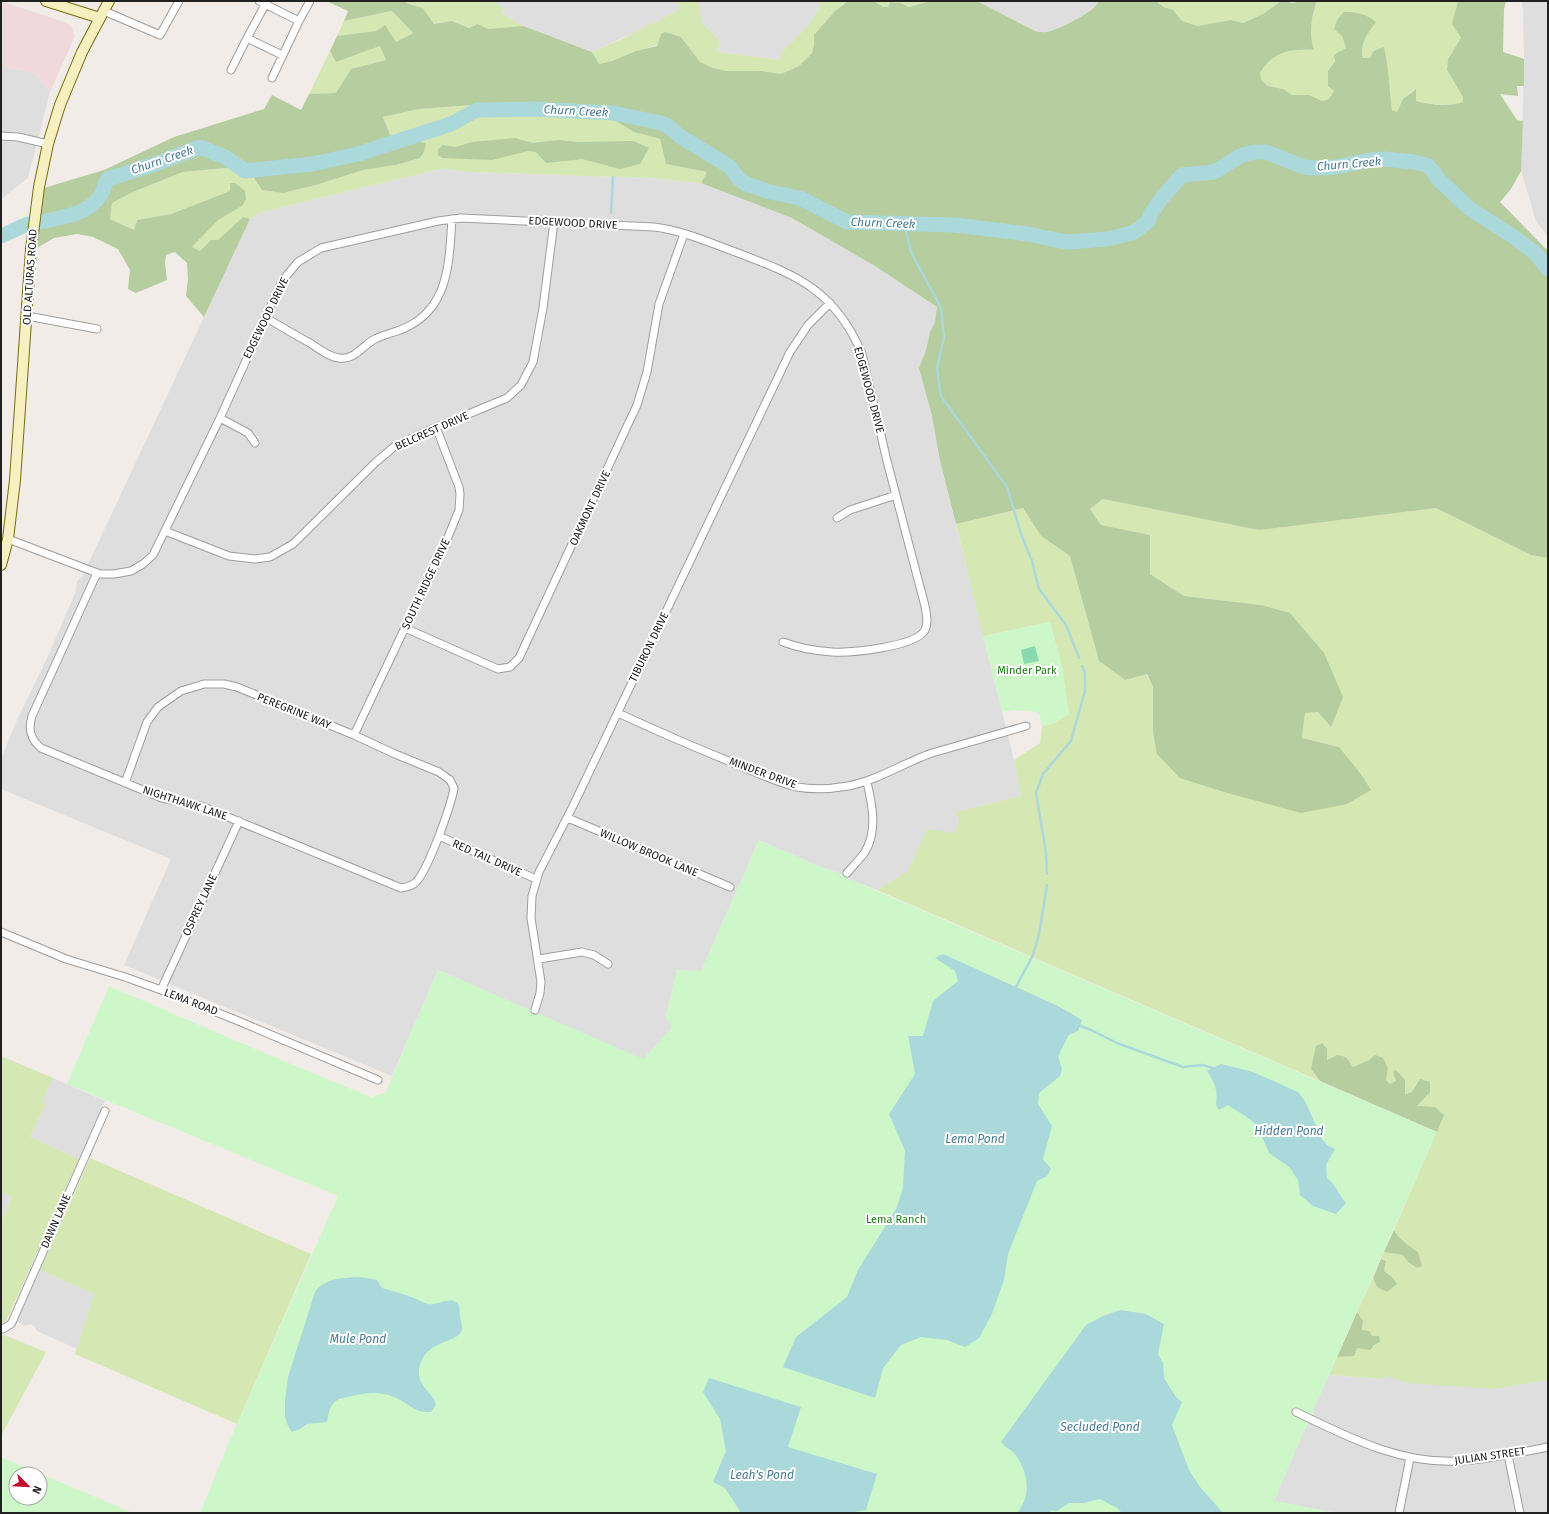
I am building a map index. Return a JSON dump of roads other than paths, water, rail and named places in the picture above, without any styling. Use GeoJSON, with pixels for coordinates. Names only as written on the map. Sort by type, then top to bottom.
{"type":"FeatureCollection","features":[{"type":"Feature","properties":{"kind":"main road"},"geometry":{"type":"LineString","coordinates":[[46,1],[102,14]]}},
{"type":"Feature","properties":{"kind":"main road","name":"OLD ALTURAS ROAD"},"geometry":{"type":"LineString","coordinates":[[1,565],[8,539],[15,480],[31,249],[39,187],[48,144],[60,105],[82,52],[109,1]]}},
{"type":"Feature","properties":{"kind":"street"},"geometry":{"type":"LineString","coordinates":[[102,14],[160,35],[179,1]]}},
{"type":"Feature","properties":{"kind":"street"},"geometry":{"type":"LineString","coordinates":[[259,1],[299,21]]}},
{"type":"Feature","properties":{"kind":"street"},"geometry":{"type":"LineString","coordinates":[[272,78],[310,1]]}},
{"type":"Feature","properties":{"kind":"street"},"geometry":{"type":"LineString","coordinates":[[231,70],[265,5]]}},
{"type":"Feature","properties":{"kind":"street"},"geometry":{"type":"LineString","coordinates":[[247,38],[282,56]]}},
{"type":"Feature","properties":{"kind":"street"},"geometry":{"type":"LineString","coordinates":[[1,136],[18,137],[48,144]]}},
{"type":"Feature","properties":{"kind":"street","name":"EDGEWOOD DRIVE"},"geometry":{"type":"LineString","coordinates":[[8,539],[97,573],[119,574],[139,567],[153,555],[220,418],[280,286],[288,273],[298,262],[321,248],[452,219],[468,218],[654,227],[684,234],[787,273],[811,286],[830,303],[851,331],[862,354],[926,614],[927,625],[920,636],[910,641],[865,650],[848,652],[814,650],[783,642]]}},
{"type":"Feature","properties":{"kind":"street"},"geometry":{"type":"LineString","coordinates":[[265,318],[327,354],[345,359],[352,356],[375,339],[408,327],[430,309],[435,302],[447,273],[452,219]]}},
{"type":"Feature","properties":{"kind":"street","name":"BELCREST DRIVE"},"geometry":{"type":"LineString","coordinates":[[165,531],[229,556],[255,559],[270,557],[294,544],[388,451],[403,442],[436,427],[503,401],[516,390],[528,374],[533,362],[539,333],[554,222]]}},
{"type":"Feature","properties":{"kind":"street","name":"OAKMONT DRIVE"},"geometry":{"type":"LineString","coordinates":[[405,628],[498,669],[510,667],[519,658],[637,405],[647,372],[658,309],[684,234]]}},
{"type":"Feature","properties":{"kind":"street","name":"TIBURON DRIVE"},"geometry":{"type":"LineString","coordinates":[[535,1010],[541,988],[539,959],[531,912],[532,896],[536,879],[568,818],[790,352],[808,326],[830,303]]}},
{"type":"Feature","properties":{"kind":"street"},"geometry":{"type":"LineString","coordinates":[[27,316],[97,329]]}},
{"type":"Feature","properties":{"kind":"street"},"geometry":{"type":"LineString","coordinates":[[220,418],[248,433],[255,443]]}},
{"type":"Feature","properties":{"kind":"street","name":"SOUTH RIDGE DRIVE"},"geometry":{"type":"LineString","coordinates":[[354,735],[448,537],[459,510],[459,487],[436,427]]}},
{"type":"Feature","properties":{"kind":"street"},"geometry":{"type":"LineString","coordinates":[[837,518],[850,510],[896,495]]}},
{"type":"Feature","properties":{"kind":"street","name":"NIGHTHAWK LANE"},"geometry":{"type":"LineString","coordinates":[[97,573],[32,716],[30,730],[33,740],[41,748],[162,798],[201,806],[401,888],[411,886],[417,881],[439,836]]}},
{"type":"Feature","properties":{"kind":"street","name":"PEREGRINE WAY"},"geometry":{"type":"LineString","coordinates":[[126,783],[147,722],[153,713],[168,699],[181,691],[199,685],[215,683],[236,687],[354,735],[439,772],[453,784],[453,792],[439,836]]}},
{"type":"Feature","properties":{"kind":"street","name":"MINDER DRIVE"},"geometry":{"type":"LineString","coordinates":[[618,713],[686,744],[786,784],[813,789],[829,789],[867,782],[932,753],[1026,726]]}},
{"type":"Feature","properties":{"kind":"street"},"geometry":{"type":"LineString","coordinates":[[847,873],[865,852],[871,836],[872,807],[867,782]]}},
{"type":"Feature","properties":{"kind":"street","name":"WILLOW BROOK LANE"},"geometry":{"type":"LineString","coordinates":[[568,818],[730,887]]}},
{"type":"Feature","properties":{"kind":"street","name":"OSPREY LANE"},"geometry":{"type":"LineString","coordinates":[[161,990],[239,821]]}},
{"type":"Feature","properties":{"kind":"street","name":"RED TAIL DRIVE"},"geometry":{"type":"LineString","coordinates":[[439,836],[536,879]]}},
{"type":"Feature","properties":{"kind":"street","name":"LEMA ROAD"},"geometry":{"type":"LineString","coordinates":[[1,932],[66,959],[161,990],[378,1080]]}},
{"type":"Feature","properties":{"kind":"street"},"geometry":{"type":"LineString","coordinates":[[539,959],[582,952],[594,955],[608,964]]}},
{"type":"Feature","properties":{"kind":"street","name":"DAWN LANE"},"geometry":{"type":"LineString","coordinates":[[2,1328],[11,1324],[13,1320],[105,1111]]}},
{"type":"Feature","properties":{"kind":"street","name":"JULIAN STREET"},"geometry":{"type":"LineString","coordinates":[[1296,1412],[1368,1445],[1410,1458],[1454,1462],[1508,1455],[1548,1447]]}},
{"type":"Feature","properties":{"kind":"street"},"geometry":{"type":"LineString","coordinates":[[1508,1455],[1520,1513]]}},
{"type":"Feature","properties":{"kind":"street"},"geometry":{"type":"LineString","coordinates":[[1399,1513],[1410,1458]]}},
{"type":"Feature","properties":{"kind":"water","name":"Lema Pond"},"geometry":{"type":"Polygon","coordinates":[[[943,954],[1058,1006],[1082,1020],[1078,1031],[1069,1035],[1058,1056],[1062,1069],[1060,1076],[1039,1093],[1038,1104],[1052,1126],[1043,1159],[1051,1169],[1047,1176],[1037,1181],[1008,1254],[1004,1280],[992,1314],[979,1338],[965,1347],[947,1340],[921,1337],[901,1345],[883,1368],[875,1398],[783,1367],[796,1337],[847,1297],[858,1270],[896,1209],[903,1188],[905,1151],[889,1114],[915,1074],[908,1036],[923,1036],[933,1001],[958,981],[955,971],[935,958],[943,954]]]}},
{"type":"Feature","properties":{"kind":"water","name":"Hidden Pond"},"geometry":{"type":"Polygon","coordinates":[[[1221,1064],[1253,1072],[1298,1092],[1305,1101],[1322,1139],[1327,1145],[1335,1149],[1326,1165],[1327,1178],[1346,1203],[1336,1214],[1313,1206],[1300,1195],[1298,1180],[1289,1167],[1269,1153],[1258,1127],[1251,1120],[1228,1105],[1219,1110],[1216,1105],[1217,1095],[1215,1087],[1207,1071],[1221,1064]]]}},
{"type":"Feature","properties":{"kind":"water","name":"Mule Pond"},"geometry":{"type":"Polygon","coordinates":[[[361,1277],[377,1280],[382,1288],[406,1295],[428,1304],[449,1300],[456,1302],[459,1305],[462,1328],[460,1333],[456,1337],[428,1352],[422,1359],[419,1370],[421,1381],[435,1401],[436,1405],[431,1412],[425,1412],[415,1409],[399,1399],[380,1393],[359,1394],[336,1401],[330,1409],[327,1422],[307,1424],[292,1432],[285,1417],[285,1400],[288,1377],[315,1292],[324,1283],[336,1279],[361,1277]]]}},
{"type":"Feature","properties":{"kind":"water","name":"Secluded Pond"},"geometry":{"type":"Polygon","coordinates":[[[1120,1310],[1146,1314],[1164,1324],[1158,1354],[1163,1363],[1164,1378],[1176,1397],[1182,1402],[1172,1425],[1189,1470],[1200,1487],[1223,1513],[1122,1513],[1117,1508],[1100,1499],[1084,1503],[1069,1503],[1057,1511],[1051,1510],[1049,1513],[1017,1513],[1025,1499],[1027,1487],[1025,1474],[1017,1457],[1001,1442],[1086,1325],[1103,1316],[1120,1310]]]}},
{"type":"Feature","properties":{"kind":"water","name":"Leah's Pond"},"geometry":{"type":"Polygon","coordinates":[[[709,1378],[801,1407],[788,1447],[877,1474],[866,1510],[848,1513],[741,1513],[725,1488],[713,1482],[726,1451],[720,1419],[703,1392],[709,1378]]]}},
{"type":"Feature","properties":{"kind":"waterway","name":"Churn Creek"},"geometry":{"type":"LineString","coordinates":[[39,222],[72,215],[88,208],[100,196],[108,179],[158,163],[200,147],[225,157],[245,171],[312,164],[358,154],[451,124],[477,110],[534,109],[613,113],[661,123],[668,126],[681,137],[730,167],[737,177],[746,184],[770,192],[800,198],[847,222],[955,225],[1028,234],[1068,242],[1107,239],[1132,233],[1148,221],[1150,215],[1161,199],[1182,175],[1214,172],[1240,156],[1254,152],[1266,152],[1304,167],[1313,168],[1335,167],[1370,160],[1385,159],[1413,162],[1427,165],[1438,179],[1470,209],[1530,249],[1548,269]]}},
{"type":"Feature","properties":{"kind":"waterway"},"geometry":{"type":"LineString","coordinates":[[611,213],[613,177]]}},
{"type":"Feature","properties":{"kind":"waterway"},"geometry":{"type":"LineString","coordinates":[[904,223],[911,252],[941,308],[944,337],[937,369],[941,396],[1007,487],[1021,534],[1032,561],[1039,589],[1066,625],[1079,658]]}},
{"type":"Feature","properties":{"kind":"waterway","name":"Churn Creek"},"geometry":{"type":"LineString","coordinates":[[1,236],[28,224]]}},
{"type":"Feature","properties":{"kind":"waterway"},"geometry":{"type":"LineString","coordinates":[[1047,874],[1046,853],[1036,793],[1043,774],[1071,741],[1085,691],[1085,673],[1082,666]]}},
{"type":"Feature","properties":{"kind":"waterway"},"geometry":{"type":"LineString","coordinates":[[1015,989],[1033,955],[1039,934],[1047,885]]}},
{"type":"Feature","properties":{"kind":"waterway"},"geometry":{"type":"LineString","coordinates":[[1078,1025],[1117,1043],[1183,1067],[1202,1065],[1213,1068]]}},
{"type":"Feature","properties":{"kind":"park label","name":"Minder Park"},"geometry":{"type":"Point","coordinates":[1027,670]}},
{"type":"Feature","properties":{"kind":"park label","name":"Lema Ranch"},"geometry":{"type":"Point","coordinates":[896,1219]}}]}
